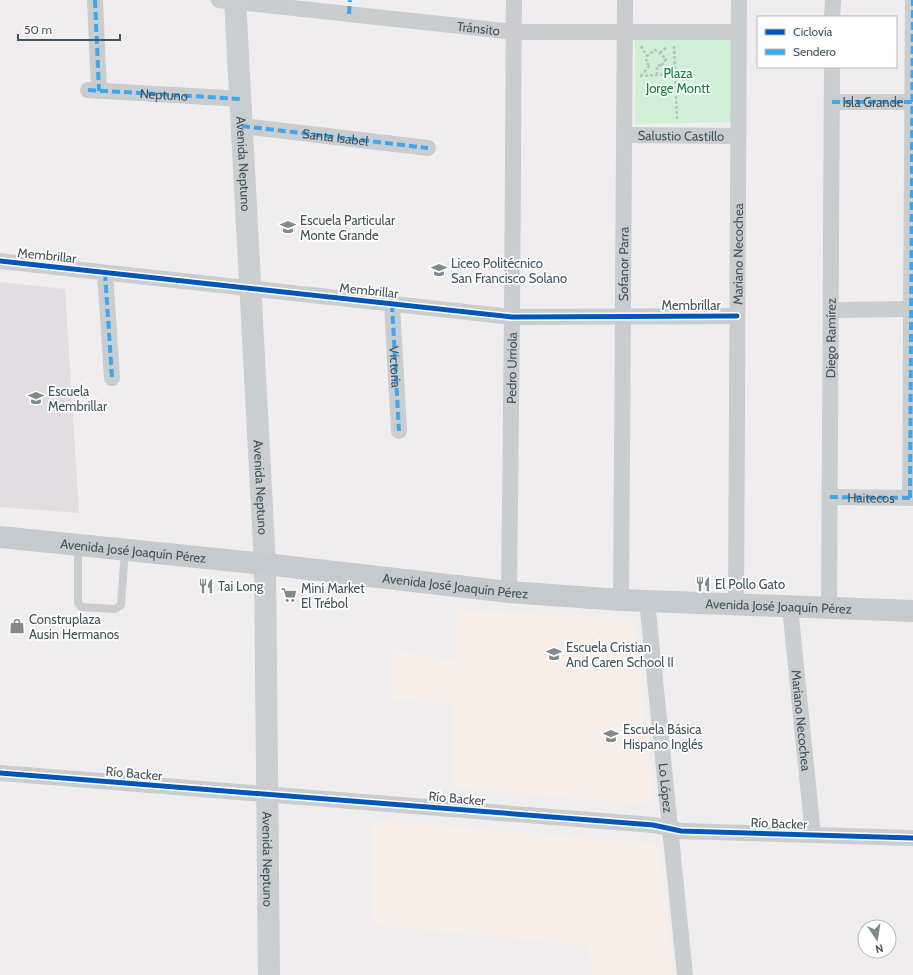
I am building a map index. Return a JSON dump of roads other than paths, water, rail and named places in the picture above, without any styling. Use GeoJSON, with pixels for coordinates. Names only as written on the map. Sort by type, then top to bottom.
{"type":"FeatureCollection","features":[{"type":"Feature","properties":{"kind":"main road","name":"Avenida Neptuno"},"geometry":{"type":"LineString","coordinates":[[230,1],[241,99],[265,564],[269,975]]}},
{"type":"Feature","properties":{"kind":"main road","name":"Avenida José Joaquín Pérez"},"geometry":{"type":"LineString","coordinates":[[0,537],[265,564],[509,592],[621,600],[913,611]]}},
{"type":"Feature","properties":{"kind":"street","name":"Neptuno"},"geometry":{"type":"LineString","coordinates":[[95,0],[93,91],[241,99]]}},
{"type":"Feature","properties":{"kind":"street","name":"Pedro Urriola"},"geometry":{"type":"LineString","coordinates":[[509,592],[514,0]]}},
{"type":"Feature","properties":{"kind":"street","name":"Sofanor Parra"},"geometry":{"type":"LineString","coordinates":[[621,600],[625,0]]}},
{"type":"Feature","properties":{"kind":"street","name":"Mariano Necochea"},"geometry":{"type":"LineString","coordinates":[[736,604],[739,0]]}},
{"type":"Feature","properties":{"kind":"street"},"geometry":{"type":"LineString","coordinates":[[832,0],[832,16]]}},
{"type":"Feature","properties":{"kind":"street"},"geometry":{"type":"LineString","coordinates":[[912,498],[913,0]]}},
{"type":"Feature","properties":{"kind":"street","name":"Tránsito"},"geometry":{"type":"LineString","coordinates":[[230,1],[350,7],[514,32],[739,32]]}},
{"type":"Feature","properties":{"kind":"street","name":"Diego Ramírez"},"geometry":{"type":"LineString","coordinates":[[829,608],[832,68]]}},
{"type":"Feature","properties":{"kind":"street","name":"Isla Grande"},"geometry":{"type":"LineString","coordinates":[[832,102],[913,102]]}},
{"type":"Feature","properties":{"kind":"street","name":"Santa Isabel"},"geometry":{"type":"LineString","coordinates":[[242,126],[428,148]]}},
{"type":"Feature","properties":{"kind":"street","name":"Salustio Castillo"},"geometry":{"type":"LineString","coordinates":[[624,135],[738,136]]}},
{"type":"Feature","properties":{"kind":"street","name":"Membrillar"},"geometry":{"type":"LineString","coordinates":[[0,261],[512,317],[737,316]]}},
{"type":"Feature","properties":{"kind":"street"},"geometry":{"type":"LineString","coordinates":[[105,273],[112,378]]}},
{"type":"Feature","properties":{"kind":"street","name":"Victoria"},"geometry":{"type":"LineString","coordinates":[[392,304],[399,431]]}},
{"type":"Feature","properties":{"kind":"street"},"geometry":{"type":"LineString","coordinates":[[831,310],[912,309]]}},
{"type":"Feature","properties":{"kind":"street","name":"Haitecos"},"geometry":{"type":"LineString","coordinates":[[830,497],[912,498]]}},
{"type":"Feature","properties":{"kind":"street","name":"Lo López"},"geometry":{"type":"LineString","coordinates":[[648,601],[685,975]]}},
{"type":"Feature","properties":{"kind":"street","name":"Mariano Necochea"},"geometry":{"type":"LineString","coordinates":[[790,607],[814,835]]}},
{"type":"Feature","properties":{"kind":"street","name":"Río Backer"},"geometry":{"type":"LineString","coordinates":[[0,773],[646,824],[681,831],[913,838]]}},
{"type":"Feature","properties":{"kind":"lane"},"geometry":{"type":"LineString","coordinates":[[78,546],[78,603],[81,607],[116,609],[121,605],[126,550]]}},
{"type":"Feature","properties":{"kind":"place","name":"Escuela Particular Monte Grande"},"geometry":{"type":"Point","coordinates":[288,227]}},
{"type":"Feature","properties":{"kind":"place","name":"Liceo Politécnico San Francisco Solano"},"geometry":{"type":"Point","coordinates":[439,270]}},
{"type":"Feature","properties":{"kind":"place","name":"Escuela Membrillar"},"geometry":{"type":"Point","coordinates":[36,398]}},
{"type":"Feature","properties":{"kind":"place","name":"El Pollo Gato"},"geometry":{"type":"Point","coordinates":[703,584]}},
{"type":"Feature","properties":{"kind":"place","name":"Tai Long"},"geometry":{"type":"Point","coordinates":[206,586]}},
{"type":"Feature","properties":{"kind":"place","name":"Mini Market El Trébol"},"geometry":{"type":"Point","coordinates":[289,595]}},
{"type":"Feature","properties":{"kind":"place","name":"Construplaza Ausin Hermanos"},"geometry":{"type":"Point","coordinates":[17,626]}},
{"type":"Feature","properties":{"kind":"place","name":"Escuela Cristian And Caren School II"},"geometry":{"type":"Point","coordinates":[554,654]}},
{"type":"Feature","properties":{"kind":"place","name":"Escuela Básica Hispano Inglés"},"geometry":{"type":"Point","coordinates":[611,736]}},
{"type":"Feature","properties":{"kind":"park label","name":"Plaza Jorge Montt"},"geometry":{"type":"Point","coordinates":[678,80]}}]}
